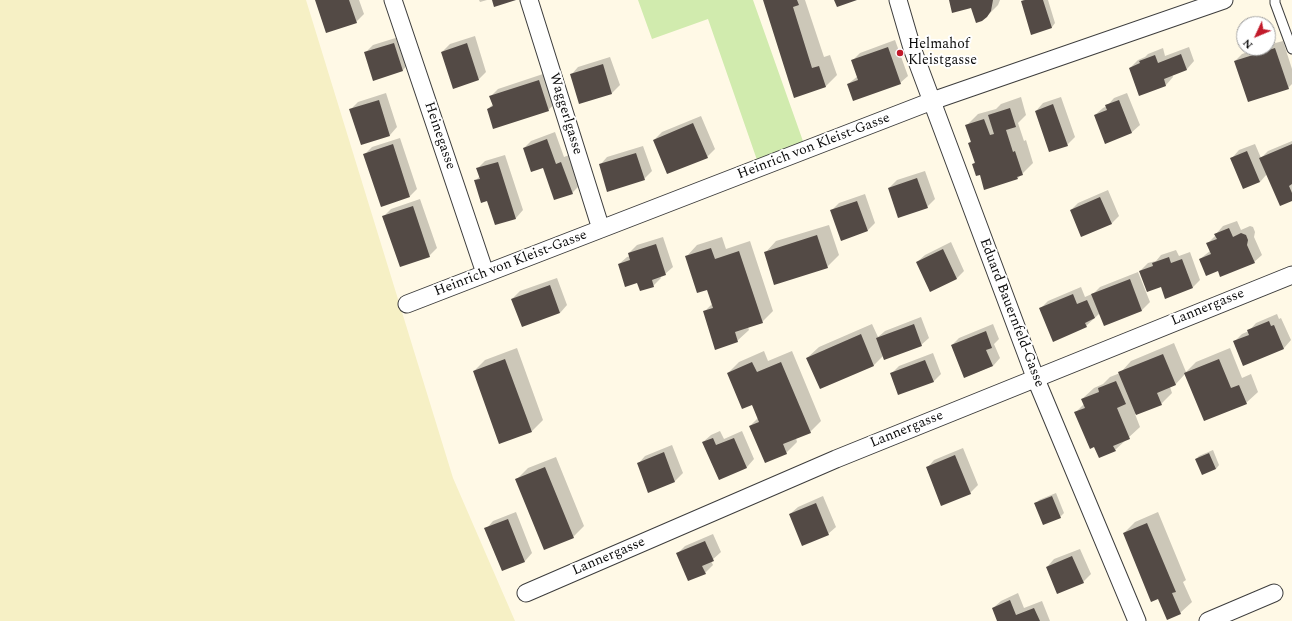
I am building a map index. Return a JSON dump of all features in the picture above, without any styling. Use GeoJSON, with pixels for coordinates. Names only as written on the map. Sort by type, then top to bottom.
{"type":"FeatureCollection","features":[{"type":"Feature","properties":{"kind":"street","name":"Heinegasse"},"geometry":{"type":"LineString","coordinates":[[393,0],[485,273]]}},
{"type":"Feature","properties":{"kind":"street","name":"Waggerlgasse"},"geometry":{"type":"LineString","coordinates":[[529,0],[601,229]]}},
{"type":"Feature","properties":{"kind":"street","name":"Eduard Bauernfeld-Gasse"},"geometry":{"type":"LineString","coordinates":[[898,0],[912,48],[1035,378],[1136,621]]}},
{"type":"Feature","properties":{"kind":"street","name":"Heinrich von Kleist-Gasse"},"geometry":{"type":"LineString","coordinates":[[407,304],[932,101],[1224,0]]}},
{"type":"Feature","properties":{"kind":"street","name":"Lannergasse"},"geometry":{"type":"LineString","coordinates":[[526,593],[836,458],[1292,275]]}},
{"type":"Feature","properties":{"kind":"street"},"geometry":{"type":"LineString","coordinates":[[1208,621],[1274,593]]}},
{"type":"Feature","properties":{"kind":"lane"},"geometry":{"type":"LineString","coordinates":[[1275,0],[1292,48]]}},
{"type":"Feature","properties":{"kind":"shaded area"},"geometry":{"type":"Polygon","coordinates":[[[0,0],[306,0],[453,478],[515,621],[0,621],[0,0]]]}},
{"type":"Feature","properties":{"kind":"green space"},"geometry":{"type":"Polygon","coordinates":[[[638,0],[753,0],[804,144],[757,160],[708,19],[652,39],[638,0]]]}},
{"type":"Feature","properties":{"kind":"building"},"geometry":{"type":"Polygon","coordinates":[[[315,0],[349,0],[357,23],[326,33],[315,0]]]}},
{"type":"Feature","properties":{"kind":"building"},"geometry":{"type":"Polygon","coordinates":[[[492,0],[516,0],[494,7],[492,0]]]}},
{"type":"Feature","properties":{"kind":"building"},"geometry":{"type":"Polygon","coordinates":[[[763,0],[797,0],[799,5],[793,7],[812,68],[819,66],[826,87],[794,98],[763,0]]]}},
{"type":"Feature","properties":{"kind":"building"},"geometry":{"type":"Polygon","coordinates":[[[834,0],[857,0],[837,7],[834,0]]]}},
{"type":"Feature","properties":{"kind":"building"},"geometry":{"type":"Polygon","coordinates":[[[949,0],[993,0],[991,11],[987,17],[976,23],[971,8],[952,13],[949,0]]]}},
{"type":"Feature","properties":{"kind":"building"},"geometry":{"type":"Polygon","coordinates":[[[1043,0],[1052,28],[1031,35],[1021,1],[1043,0]]]}},
{"type":"Feature","properties":{"kind":"building"},"geometry":{"type":"Polygon","coordinates":[[[394,43],[403,71],[373,81],[364,52],[394,43]]]}},
{"type":"Feature","properties":{"kind":"building"},"geometry":{"type":"Polygon","coordinates":[[[467,43],[479,80],[453,89],[441,52],[467,43]]]}},
{"type":"Feature","properties":{"kind":"building"},"geometry":{"type":"Polygon","coordinates":[[[888,47],[901,84],[853,101],[847,84],[858,80],[851,60],[888,47]]]}},
{"type":"Feature","properties":{"kind":"building"},"geometry":{"type":"Polygon","coordinates":[[[1276,51],[1289,89],[1248,102],[1234,61],[1250,56],[1276,56],[1276,51]]]}},
{"type":"Feature","properties":{"kind":"building"},"geometry":{"type":"Polygon","coordinates":[[[1181,54],[1187,70],[1164,79],[1166,86],[1139,96],[1129,68],[1140,63],[1139,61],[1155,55],[1158,63],[1181,54]]]}},
{"type":"Feature","properties":{"kind":"building"},"geometry":{"type":"Polygon","coordinates":[[[603,64],[612,94],[579,104],[570,74],[603,64]]]}},
{"type":"Feature","properties":{"kind":"building"},"geometry":{"type":"Polygon","coordinates":[[[539,80],[549,111],[493,129],[487,109],[493,106],[489,96],[539,80]]]}},
{"type":"Feature","properties":{"kind":"building"},"geometry":{"type":"Polygon","coordinates":[[[379,100],[390,136],[361,145],[349,109],[379,100]]]}},
{"type":"Feature","properties":{"kind":"building"},"geometry":{"type":"Polygon","coordinates":[[[1119,100],[1132,133],[1105,144],[1094,115],[1107,110],[1105,105],[1119,100]]]}},
{"type":"Feature","properties":{"kind":"building"},"geometry":{"type":"Polygon","coordinates":[[[1053,104],[1068,146],[1049,152],[1035,111],[1053,104]]]}},
{"type":"Feature","properties":{"kind":"building"},"geometry":{"type":"Polygon","coordinates":[[[1010,108],[1016,127],[1006,130],[1013,152],[1015,151],[1023,175],[1017,177],[1018,179],[984,190],[980,175],[976,176],[972,164],[975,163],[968,143],[971,142],[965,125],[984,119],[990,135],[994,134],[988,115],[1010,108]]]}},
{"type":"Feature","properties":{"kind":"building"},"geometry":{"type":"Polygon","coordinates":[[[693,123],[708,158],[667,174],[653,140],[693,123]]]}},
{"type":"Feature","properties":{"kind":"building"},"geometry":{"type":"Polygon","coordinates":[[[547,139],[556,164],[561,162],[573,194],[554,200],[543,168],[531,172],[523,148],[547,139]]]}},
{"type":"Feature","properties":{"kind":"building"},"geometry":{"type":"Polygon","coordinates":[[[393,144],[410,197],[381,207],[363,154],[393,144]]]}},
{"type":"Feature","properties":{"kind":"building"},"geometry":{"type":"Polygon","coordinates":[[[1292,144],[1292,184],[1289,186],[1292,193],[1292,201],[1280,206],[1259,158],[1292,144]]]}},
{"type":"Feature","properties":{"kind":"building"},"geometry":{"type":"Polygon","coordinates":[[[1247,151],[1260,182],[1243,189],[1230,158],[1247,151]]]}},
{"type":"Feature","properties":{"kind":"building"},"geometry":{"type":"Polygon","coordinates":[[[636,153],[645,180],[607,192],[599,164],[636,153]]]}},
{"type":"Feature","properties":{"kind":"building"},"geometry":{"type":"Polygon","coordinates":[[[498,162],[516,219],[495,225],[487,201],[481,203],[474,180],[480,179],[476,168],[498,162]]]}},
{"type":"Feature","properties":{"kind":"building"},"geometry":{"type":"Polygon","coordinates":[[[917,178],[928,208],[898,218],[888,188],[917,178]]]}},
{"type":"Feature","properties":{"kind":"building"},"geometry":{"type":"Polygon","coordinates":[[[1100,197],[1112,224],[1081,237],[1070,210],[1100,197]]]}},
{"type":"Feature","properties":{"kind":"building"},"geometry":{"type":"Polygon","coordinates":[[[857,201],[868,231],[841,241],[830,210],[857,201]]]}},
{"type":"Feature","properties":{"kind":"building"},"geometry":{"type":"Polygon","coordinates":[[[413,206],[430,257],[400,267],[382,216],[413,206]]]}},
{"type":"Feature","properties":{"kind":"building"},"geometry":{"type":"Polygon","coordinates":[[[1229,228],[1233,237],[1241,233],[1246,235],[1248,240],[1247,245],[1255,263],[1220,277],[1218,271],[1206,276],[1199,259],[1211,254],[1206,243],[1217,239],[1214,234],[1229,228]]]}},
{"type":"Feature","properties":{"kind":"building"},"geometry":{"type":"Polygon","coordinates":[[[817,235],[828,268],[774,285],[764,252],[817,235]]]}},
{"type":"Feature","properties":{"kind":"building"},"geometry":{"type":"Polygon","coordinates":[[[656,244],[666,275],[652,280],[654,287],[640,291],[637,283],[625,287],[618,264],[630,260],[628,253],[656,244]]]}},
{"type":"Feature","properties":{"kind":"building"},"geometry":{"type":"Polygon","coordinates":[[[711,248],[715,259],[739,251],[763,323],[735,332],[738,342],[715,350],[703,311],[713,308],[707,290],[697,293],[685,256],[711,248]]]}},
{"type":"Feature","properties":{"kind":"building"},"geometry":{"type":"Polygon","coordinates":[[[943,249],[957,279],[930,292],[916,262],[943,249]]]}},
{"type":"Feature","properties":{"kind":"building"},"geometry":{"type":"Polygon","coordinates":[[[1169,257],[1171,263],[1182,259],[1193,288],[1165,299],[1161,287],[1147,292],[1139,271],[1153,266],[1152,263],[1169,257]]]}},
{"type":"Feature","properties":{"kind":"building"},"geometry":{"type":"Polygon","coordinates":[[[1130,279],[1142,311],[1104,326],[1091,294],[1130,279]]]}},
{"type":"Feature","properties":{"kind":"building"},"geometry":{"type":"Polygon","coordinates":[[[550,285],[560,313],[522,327],[511,299],[550,285]]]}},
{"type":"Feature","properties":{"kind":"building"},"geometry":{"type":"Polygon","coordinates":[[[1073,294],[1077,304],[1087,300],[1095,318],[1085,323],[1087,327],[1053,342],[1039,308],[1073,294]]]}},
{"type":"Feature","properties":{"kind":"building"},"geometry":{"type":"Polygon","coordinates":[[[1269,321],[1271,326],[1274,325],[1284,349],[1243,366],[1233,341],[1249,335],[1247,330],[1269,321]]]}},
{"type":"Feature","properties":{"kind":"building"},"geometry":{"type":"Polygon","coordinates":[[[914,324],[922,346],[884,360],[876,338],[914,324]]]}},
{"type":"Feature","properties":{"kind":"building"},"geometry":{"type":"Polygon","coordinates":[[[986,331],[992,348],[986,350],[993,366],[964,378],[951,345],[986,331]]]}},
{"type":"Feature","properties":{"kind":"building"},"geometry":{"type":"Polygon","coordinates":[[[861,334],[874,366],[820,389],[806,358],[861,334]]]}},
{"type":"Feature","properties":{"kind":"building"},"geometry":{"type":"Polygon","coordinates":[[[1163,354],[1176,385],[1157,393],[1162,405],[1136,415],[1118,372],[1163,354]]]}},
{"type":"Feature","properties":{"kind":"building"},"geometry":{"type":"Polygon","coordinates":[[[505,359],[532,432],[499,444],[473,371],[505,359]]]}},
{"type":"Feature","properties":{"kind":"building"},"geometry":{"type":"Polygon","coordinates":[[[1219,359],[1231,388],[1239,385],[1247,404],[1204,421],[1184,373],[1219,359]]]}},
{"type":"Feature","properties":{"kind":"building"},"geometry":{"type":"Polygon","coordinates":[[[925,360],[934,382],[898,395],[890,373],[925,360]]]}},
{"type":"Feature","properties":{"kind":"building"},"geometry":{"type":"Polygon","coordinates":[[[752,362],[757,372],[781,362],[811,433],[783,444],[787,454],[765,463],[749,426],[759,422],[752,405],[742,409],[727,373],[752,362]]]}},
{"type":"Feature","properties":{"kind":"building"},"geometry":{"type":"Polygon","coordinates":[[[1116,381],[1126,404],[1117,408],[1130,439],[1113,446],[1116,451],[1099,458],[1094,447],[1090,449],[1074,412],[1085,408],[1081,399],[1099,392],[1098,388],[1116,381]]]}},
{"type":"Feature","properties":{"kind":"building"},"geometry":{"type":"Polygon","coordinates":[[[713,438],[716,445],[734,438],[747,468],[719,480],[702,442],[713,438]]]}},
{"type":"Feature","properties":{"kind":"building"},"geometry":{"type":"Polygon","coordinates":[[[664,452],[675,482],[648,493],[637,463],[664,452]]]}},
{"type":"Feature","properties":{"kind":"building"},"geometry":{"type":"Polygon","coordinates":[[[1209,453],[1216,469],[1202,475],[1195,459],[1209,453]]]}},
{"type":"Feature","properties":{"kind":"building"},"geometry":{"type":"Polygon","coordinates":[[[955,455],[971,494],[941,506],[926,467],[955,455]]]}},
{"type":"Feature","properties":{"kind":"building"},"geometry":{"type":"Polygon","coordinates":[[[545,467],[574,538],[544,550],[515,479],[545,467]]]}},
{"type":"Feature","properties":{"kind":"building"},"geometry":{"type":"Polygon","coordinates":[[[1052,496],[1061,518],[1043,525],[1034,503],[1052,496]]]}},
{"type":"Feature","properties":{"kind":"building"},"geometry":{"type":"Polygon","coordinates":[[[816,503],[829,535],[802,546],[789,514],[816,503]]]}},
{"type":"Feature","properties":{"kind":"building"},"geometry":{"type":"Polygon","coordinates":[[[508,519],[525,562],[502,571],[484,528],[508,519]]]}},
{"type":"Feature","properties":{"kind":"building"},"geometry":{"type":"Polygon","coordinates":[[[1147,523],[1176,592],[1172,593],[1181,614],[1167,620],[1158,599],[1151,602],[1123,533],[1147,523]]]}},
{"type":"Feature","properties":{"kind":"building"},"geometry":{"type":"Polygon","coordinates":[[[705,541],[714,561],[702,566],[706,574],[688,581],[676,553],[705,541]]]}},
{"type":"Feature","properties":{"kind":"building"},"geometry":{"type":"Polygon","coordinates":[[[1072,556],[1084,583],[1057,594],[1046,567],[1072,556]]]}},
{"type":"Feature","properties":{"kind":"building"},"geometry":{"type":"Polygon","coordinates":[[[1010,600],[1016,615],[1034,608],[1040,621],[997,621],[992,608],[1010,600]]]}},
{"type":"Feature","properties":{"kind":"place","name":"Helmahof Kleistgasse"},"geometry":{"type":"Point","coordinates":[900,53]}}]}
